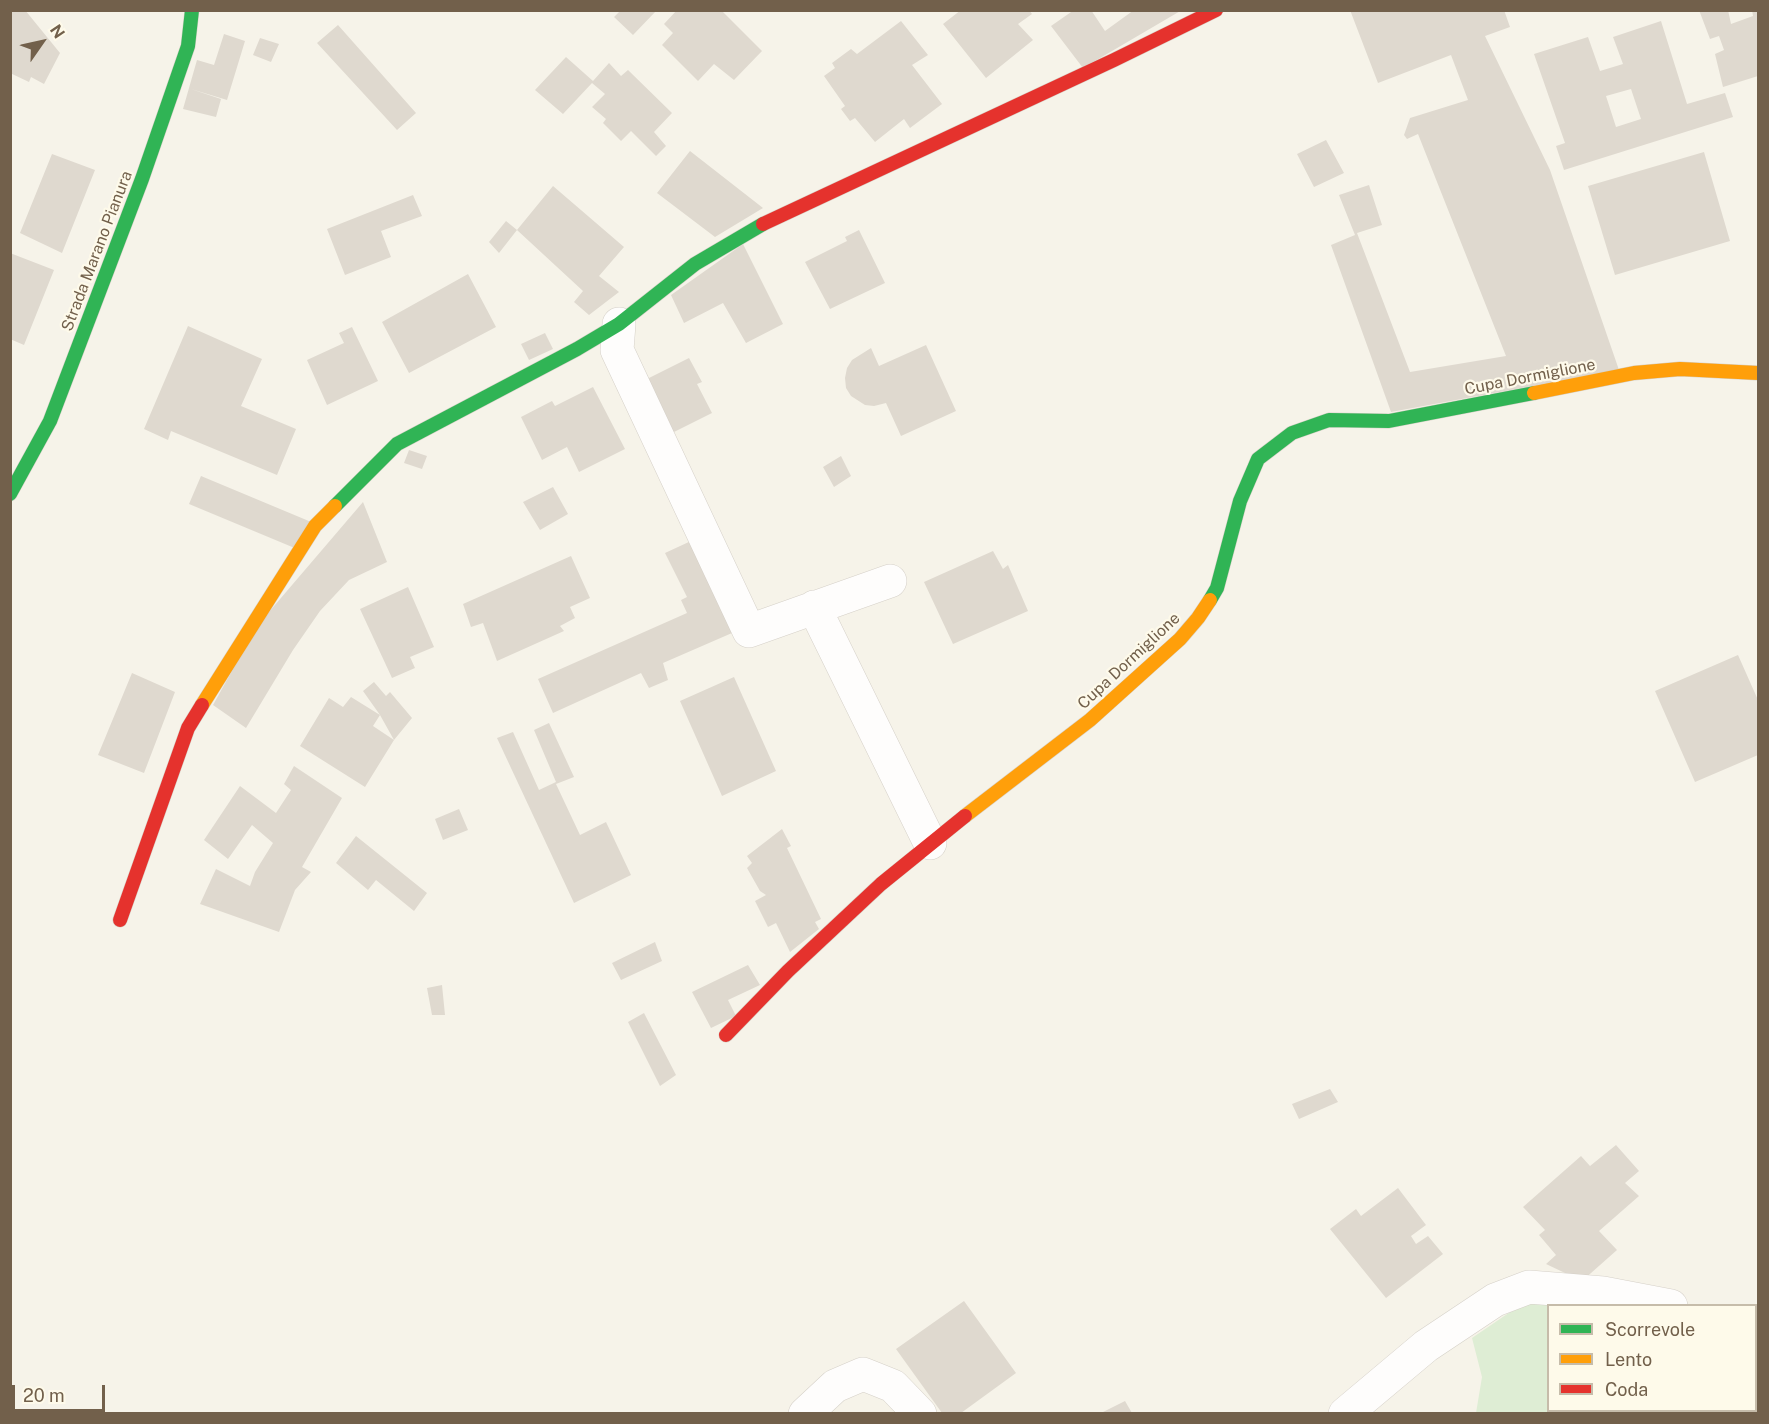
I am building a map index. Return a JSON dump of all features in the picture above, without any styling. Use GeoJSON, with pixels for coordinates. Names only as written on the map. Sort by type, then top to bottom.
{"type":"FeatureCollection","features":[{"type":"Feature","properties":{"kind":"street","name":"Strada Marano Pianura"},"geometry":{"type":"LineString","coordinates":[[10,494],[50,421],[142,179],[188,46],[192,10]]}},
{"type":"Feature","properties":{"kind":"street"},"geometry":{"type":"LineString","coordinates":[[120,920],[163,804],[188,728],[315,526],[397,444],[577,349],[619,324],[695,264],[768,221],[1216,10]]}},
{"type":"Feature","properties":{"kind":"street"},"geometry":{"type":"LineString","coordinates":[[619,324],[617,350],[749,631],[890,581]]}},
{"type":"Feature","properties":{"kind":"street","name":"Cupa Dormiglione"},"geometry":{"type":"LineString","coordinates":[[726,1035],[788,971],[881,884],[930,843],[1090,720],[1180,639],[1198,618],[1217,588],[1240,501],[1258,459],[1292,433],[1329,420],[1389,421],[1634,373],[1680,369],[1758,373]]}},
{"type":"Feature","properties":{"kind":"street"},"geometry":{"type":"LineString","coordinates":[[814,607],[930,843]]}},
{"type":"Feature","properties":{"kind":"street"},"geometry":{"type":"LineString","coordinates":[[1345,1413],[1426,1346],[1495,1300],[1529,1287],[1603,1293],[1665,1304]]}},
{"type":"Feature","properties":{"kind":"street"},"geometry":{"type":"LineString","coordinates":[[805,1413],[835,1386],[863,1374],[893,1386],[920,1413]]}},
{"type":"Feature","properties":{"kind":"green space"},"geometry":{"type":"Polygon","coordinates":[[[1547,1299],[1556,1304],[1547,1304],[1547,1412],[1581,1413],[1476,1413],[1482,1377],[1472,1338],[1516,1308],[1547,1299]]]}},
{"type":"Feature","properties":{"kind":"building"},"geometry":{"type":"Polygon","coordinates":[[[10,10],[25,10],[60,53],[44,84],[31,77],[29,82],[10,73],[10,10]]]}},
{"type":"Feature","properties":{"kind":"building"},"geometry":{"type":"Polygon","coordinates":[[[621,10],[657,10],[633,35],[614,17],[621,10]]]}},
{"type":"Feature","properties":{"kind":"building"},"geometry":{"type":"Polygon","coordinates":[[[677,10],[721,10],[762,51],[734,80],[714,64],[698,81],[662,45],[673,33],[664,24],[677,10]]]}},
{"type":"Feature","properties":{"kind":"building"},"geometry":{"type":"Polygon","coordinates":[[[961,10],[1029,10],[1032,14],[1018,24],[1033,40],[986,78],[943,24],[961,10]]]}},
{"type":"Feature","properties":{"kind":"building"},"geometry":{"type":"Polygon","coordinates":[[[1074,10],[1091,10],[1105,31],[1134,10],[1182,10],[1083,68],[1051,26],[1074,10]]]}},
{"type":"Feature","properties":{"kind":"building"},"geometry":{"type":"Polygon","coordinates":[[[1350,10],[1504,10],[1510,27],[1485,36],[1550,170],[1619,370],[1391,412],[1331,245],[1355,235],[1339,195],[1369,185],[1382,225],[1357,233],[1410,372],[1506,356],[1418,134],[1407,139],[1404,135],[1410,118],[1468,100],[1451,55],[1378,83],[1350,10]]]}},
{"type":"Feature","properties":{"kind":"building"},"geometry":{"type":"Polygon","coordinates":[[[1699,10],[1728,10],[1731,24],[1753,16],[1752,10],[1758,10],[1758,76],[1723,87],[1715,54],[1724,50],[1719,36],[1710,39],[1699,10]]]}},
{"type":"Feature","properties":{"kind":"building"},"geometry":{"type":"Polygon","coordinates":[[[901,21],[928,55],[912,65],[942,104],[910,128],[904,119],[875,142],[855,118],[850,121],[841,109],[845,106],[824,76],[835,68],[832,63],[851,49],[857,54],[901,21]]]}},
{"type":"Feature","properties":{"kind":"building"},"geometry":{"type":"Polygon","coordinates":[[[1661,21],[1687,104],[1725,93],[1733,117],[1564,170],[1556,146],[1565,143],[1534,54],[1588,37],[1600,71],[1623,64],[1613,37],[1661,21]],[[1631,89],[1606,96],[1616,127],[1641,119],[1631,89]]]}},
{"type":"Feature","properties":{"kind":"building"},"geometry":{"type":"Polygon","coordinates":[[[338,25],[416,113],[397,130],[317,43],[338,25]]]}},
{"type":"Feature","properties":{"kind":"building"},"geometry":{"type":"Polygon","coordinates":[[[224,34],[245,41],[227,100],[191,89],[221,99],[216,117],[183,109],[197,60],[214,65],[224,34]]]}},
{"type":"Feature","properties":{"kind":"building"},"geometry":{"type":"Polygon","coordinates":[[[260,38],[279,44],[271,62],[253,55],[260,38]]]}},
{"type":"Feature","properties":{"kind":"building"},"geometry":{"type":"Polygon","coordinates":[[[566,57],[593,81],[609,63],[621,76],[628,70],[672,113],[654,132],[666,146],[656,156],[631,131],[621,141],[603,123],[606,119],[592,107],[605,94],[592,83],[563,114],[535,90],[566,57]]]}},
{"type":"Feature","properties":{"kind":"building"},"geometry":{"type":"Polygon","coordinates":[[[1326,140],[1344,173],[1314,187],[1297,154],[1326,140]]]}},
{"type":"Feature","properties":{"kind":"building"},"geometry":{"type":"Polygon","coordinates":[[[690,151],[763,208],[715,237],[657,193],[690,151]]]}},
{"type":"Feature","properties":{"kind":"building"},"geometry":{"type":"Polygon","coordinates":[[[1704,152],[1730,241],[1615,275],[1588,186],[1704,152]]]}},
{"type":"Feature","properties":{"kind":"building"},"geometry":{"type":"Polygon","coordinates":[[[52,154],[95,170],[62,253],[20,233],[52,154]]]}},
{"type":"Feature","properties":{"kind":"building"},"geometry":{"type":"Polygon","coordinates":[[[553,186],[624,247],[599,276],[619,292],[589,315],[574,302],[583,291],[517,230],[553,186]]]}},
{"type":"Feature","properties":{"kind":"building"},"geometry":{"type":"Polygon","coordinates":[[[413,195],[422,216],[381,231],[391,257],[345,275],[327,229],[413,195]]]}},
{"type":"Feature","properties":{"kind":"building"},"geometry":{"type":"Polygon","coordinates":[[[506,221],[517,230],[499,253],[489,242],[506,221]]]}},
{"type":"Feature","properties":{"kind":"building"},"geometry":{"type":"Polygon","coordinates":[[[859,230],[885,283],[830,309],[805,262],[847,241],[845,237],[859,230]]]}},
{"type":"Feature","properties":{"kind":"building"},"geometry":{"type":"Polygon","coordinates":[[[743,244],[783,324],[746,343],[723,303],[684,323],[671,295],[743,244]]]}},
{"type":"Feature","properties":{"kind":"building"},"geometry":{"type":"Polygon","coordinates":[[[10,253],[54,270],[24,345],[10,339],[10,253]]]}},
{"type":"Feature","properties":{"kind":"building"},"geometry":{"type":"Polygon","coordinates":[[[468,274],[496,327],[409,373],[382,322],[468,274]]]}},
{"type":"Feature","properties":{"kind":"building"},"geometry":{"type":"Polygon","coordinates":[[[188,326],[262,359],[241,406],[296,429],[277,475],[171,431],[168,440],[144,429],[188,326]]]}},
{"type":"Feature","properties":{"kind":"building"},"geometry":{"type":"Polygon","coordinates":[[[352,327],[378,381],[327,405],[307,360],[344,343],[339,333],[352,327]]]}},
{"type":"Feature","properties":{"kind":"building"},"geometry":{"type":"Polygon","coordinates":[[[545,333],[553,349],[529,360],[521,344],[545,333]]]}},
{"type":"Feature","properties":{"kind":"building"},"geometry":{"type":"Polygon","coordinates":[[[926,345],[956,411],[901,436],[886,403],[874,406],[865,405],[851,396],[846,388],[847,368],[852,360],[871,348],[879,366],[926,345]]]}},
{"type":"Feature","properties":{"kind":"building"},"geometry":{"type":"Polygon","coordinates":[[[689,358],[702,382],[697,384],[712,413],[672,433],[645,380],[689,358]]]}},
{"type":"Feature","properties":{"kind":"building"},"geometry":{"type":"Polygon","coordinates":[[[593,387],[625,449],[579,472],[567,447],[542,460],[521,417],[552,401],[555,406],[593,387]]]}},
{"type":"Feature","properties":{"kind":"building"},"geometry":{"type":"Polygon","coordinates":[[[409,450],[427,456],[422,469],[404,463],[409,450]]]}},
{"type":"Feature","properties":{"kind":"building"},"geometry":{"type":"Polygon","coordinates":[[[841,456],[851,476],[834,487],[823,467],[841,456]]]}},
{"type":"Feature","properties":{"kind":"building"},"geometry":{"type":"Polygon","coordinates":[[[201,476],[316,524],[297,549],[189,504],[201,476]]]}},
{"type":"Feature","properties":{"kind":"building"},"geometry":{"type":"Polygon","coordinates":[[[553,487],[568,514],[540,530],[523,502],[553,487]]]}},
{"type":"Feature","properties":{"kind":"building"},"geometry":{"type":"Polygon","coordinates":[[[363,502],[387,562],[349,580],[320,611],[293,650],[246,728],[213,705],[257,626],[363,502]]]}},
{"type":"Feature","properties":{"kind":"building"},"geometry":{"type":"Polygon","coordinates":[[[691,541],[732,633],[663,663],[668,680],[649,688],[641,673],[553,713],[538,679],[687,613],[681,600],[687,597],[665,553],[691,541]]]}},
{"type":"Feature","properties":{"kind":"building"},"geometry":{"type":"Polygon","coordinates":[[[993,551],[1003,569],[1008,565],[1028,611],[953,644],[924,582],[993,551]]]}},
{"type":"Feature","properties":{"kind":"building"},"geometry":{"type":"Polygon","coordinates":[[[571,556],[590,598],[570,607],[575,618],[560,626],[564,631],[497,661],[483,623],[471,627],[463,604],[571,556]]]}},
{"type":"Feature","properties":{"kind":"building"},"geometry":{"type":"Polygon","coordinates":[[[408,587],[434,647],[410,657],[415,668],[392,678],[360,609],[408,587]]]}},
{"type":"Feature","properties":{"kind":"building"},"geometry":{"type":"Polygon","coordinates":[[[1738,655],[1758,700],[1758,755],[1695,782],[1655,691],[1738,655]]]}},
{"type":"Feature","properties":{"kind":"building"},"geometry":{"type":"Polygon","coordinates":[[[132,673],[175,692],[144,773],[98,755],[132,673]]]}},
{"type":"Feature","properties":{"kind":"building"},"geometry":{"type":"Polygon","coordinates":[[[734,677],[776,771],[722,796],[680,701],[734,677]]]}},
{"type":"Feature","properties":{"kind":"building"},"geometry":{"type":"Polygon","coordinates":[[[374,682],[386,696],[390,692],[412,718],[394,740],[380,715],[363,691],[374,682]]]}},
{"type":"Feature","properties":{"kind":"building"},"geometry":{"type":"Polygon","coordinates":[[[351,697],[380,715],[373,726],[394,740],[365,787],[300,746],[329,698],[343,707],[351,697]]]}},
{"type":"Feature","properties":{"kind":"building"},"geometry":{"type":"Polygon","coordinates":[[[549,723],[574,777],[556,784],[580,835],[606,822],[631,875],[574,903],[497,738],[513,732],[539,790],[556,782],[534,730],[549,723]]]}},
{"type":"Feature","properties":{"kind":"building"},"geometry":{"type":"Polygon","coordinates":[[[294,766],[342,798],[302,867],[311,872],[295,890],[279,932],[200,904],[216,869],[250,886],[255,872],[273,843],[252,825],[228,859],[204,840],[240,786],[276,813],[291,790],[284,784],[294,766]]]}},
{"type":"Feature","properties":{"kind":"building"},"geometry":{"type":"Polygon","coordinates":[[[459,809],[468,830],[443,840],[435,819],[459,809]]]}},
{"type":"Feature","properties":{"kind":"building"},"geometry":{"type":"Polygon","coordinates":[[[782,829],[791,846],[787,848],[821,919],[815,922],[819,929],[790,952],[776,923],[768,927],[755,901],[766,895],[760,891],[747,868],[752,863],[747,856],[782,829]]]}},
{"type":"Feature","properties":{"kind":"building"},"geometry":{"type":"Polygon","coordinates":[[[356,836],[427,893],[414,911],[376,880],[368,890],[336,863],[356,836]]]}},
{"type":"Feature","properties":{"kind":"building"},"geometry":{"type":"Polygon","coordinates":[[[655,942],[662,961],[621,980],[612,963],[655,942]]]}},
{"type":"Feature","properties":{"kind":"building"},"geometry":{"type":"Polygon","coordinates":[[[748,965],[760,985],[728,1000],[736,1016],[711,1028],[692,992],[748,965]]]}},
{"type":"Feature","properties":{"kind":"building"},"geometry":{"type":"Polygon","coordinates":[[[442,985],[445,1015],[432,1015],[427,988],[442,985]]]}},
{"type":"Feature","properties":{"kind":"building"},"geometry":{"type":"Polygon","coordinates":[[[644,1013],[676,1075],[660,1086],[628,1022],[644,1013]]]}},
{"type":"Feature","properties":{"kind":"building"},"geometry":{"type":"Polygon","coordinates":[[[1330,1089],[1338,1102],[1299,1119],[1292,1104],[1330,1089]]]}},
{"type":"Feature","properties":{"kind":"building"},"geometry":{"type":"Polygon","coordinates":[[[1616,1145],[1639,1171],[1625,1183],[1639,1196],[1599,1231],[1617,1250],[1582,1281],[1546,1264],[1556,1255],[1539,1235],[1545,1230],[1523,1207],[1581,1156],[1590,1166],[1616,1145]]]}},
{"type":"Feature","properties":{"kind":"building"},"geometry":{"type":"Polygon","coordinates":[[[1398,1188],[1426,1225],[1411,1236],[1416,1244],[1428,1236],[1443,1254],[1386,1298],[1330,1229],[1356,1209],[1361,1216],[1398,1188]]]}},
{"type":"Feature","properties":{"kind":"building"},"geometry":{"type":"Polygon","coordinates":[[[964,1301],[1016,1373],[961,1413],[942,1413],[896,1349],[964,1301]]]}},
{"type":"Feature","properties":{"kind":"building"},"geometry":{"type":"Polygon","coordinates":[[[1125,1401],[1132,1413],[1101,1413],[1125,1401]]]}},
{"type":"Feature","properties":{"kind":"traffic: fast"},"geometry":{"type":"LineString","coordinates":[[10,494],[50,421],[142,179],[188,46],[192,10]]}},
{"type":"Feature","properties":{"kind":"traffic: fast"},"geometry":{"type":"LineString","coordinates":[[335,506],[397,444],[577,349],[619,324],[695,264],[763,224]]}},
{"type":"Feature","properties":{"kind":"traffic: fast"},"geometry":{"type":"LineString","coordinates":[[1210,600],[1217,588],[1240,501],[1258,459],[1292,433],[1329,420],[1389,421],[1534,393]]}},
{"type":"Feature","properties":{"kind":"traffic: slow"},"geometry":{"type":"LineString","coordinates":[[1534,393],[1634,373],[1680,369],[1758,373]]}},
{"type":"Feature","properties":{"kind":"traffic: slow"},"geometry":{"type":"LineString","coordinates":[[202,705],[315,526],[335,506]]}},
{"type":"Feature","properties":{"kind":"traffic: slow"},"geometry":{"type":"LineString","coordinates":[[965,816],[1090,720],[1180,639],[1210,600]]}},
{"type":"Feature","properties":{"kind":"traffic: jam"},"geometry":{"type":"LineString","coordinates":[[763,224],[1216,10]]}},
{"type":"Feature","properties":{"kind":"traffic: jam"},"geometry":{"type":"LineString","coordinates":[[120,920],[188,728],[202,705]]}},
{"type":"Feature","properties":{"kind":"traffic: jam"},"geometry":{"type":"LineString","coordinates":[[726,1035],[788,971],[881,884],[965,816]]}}]}
